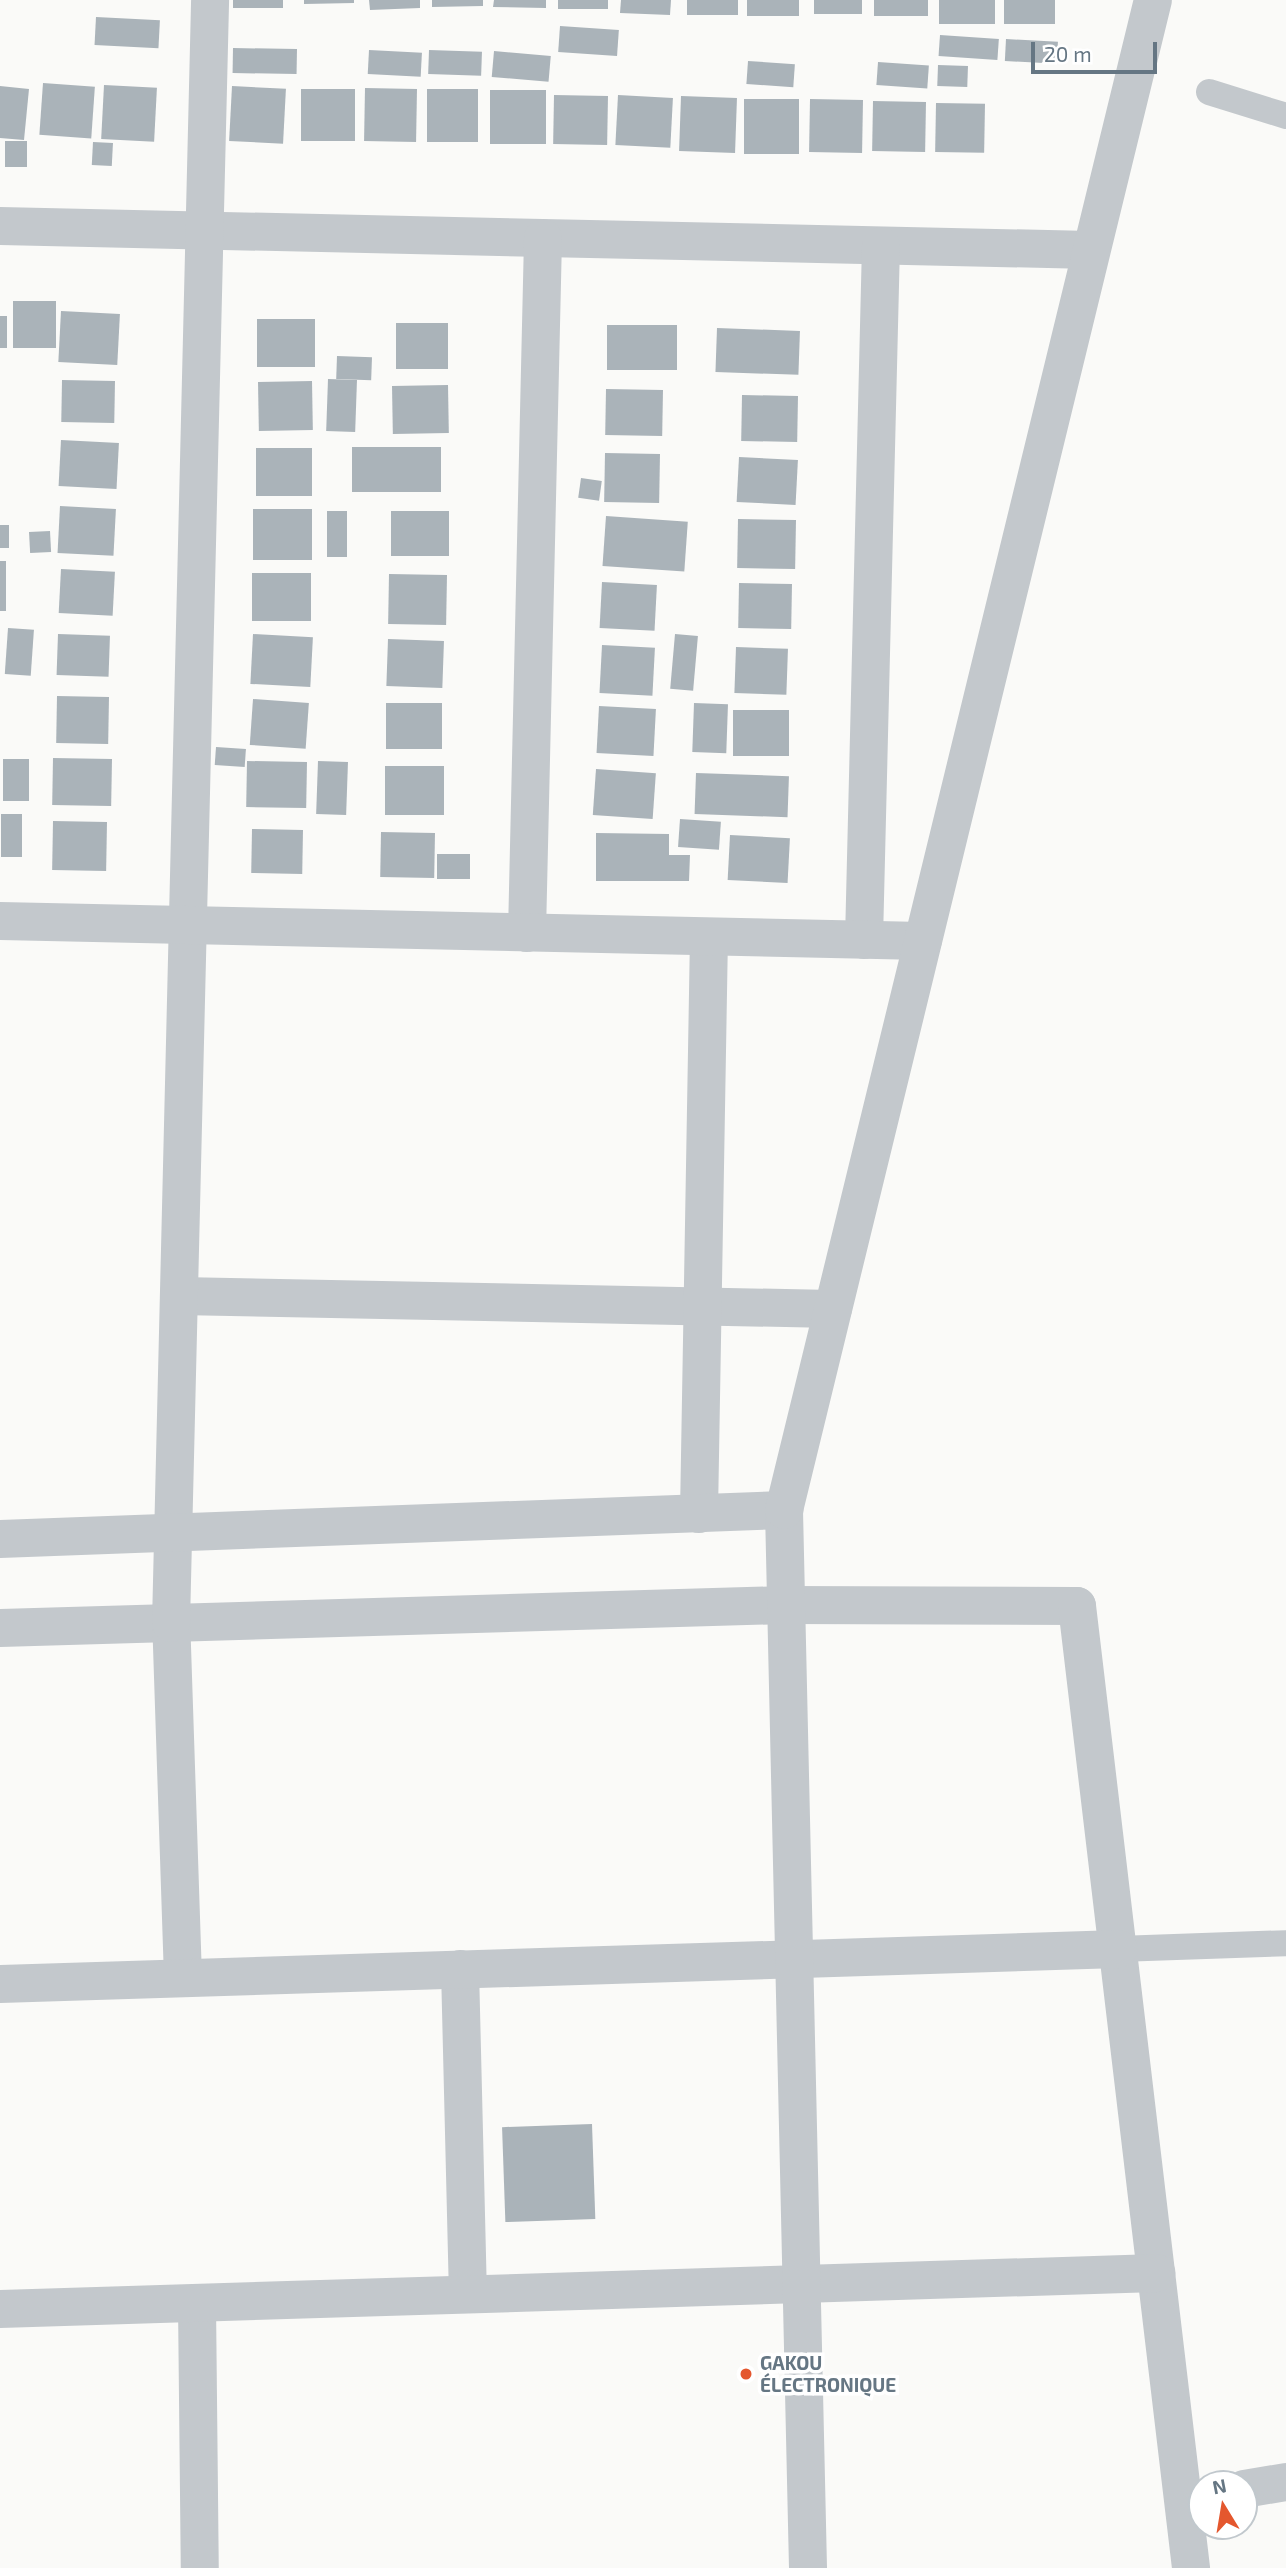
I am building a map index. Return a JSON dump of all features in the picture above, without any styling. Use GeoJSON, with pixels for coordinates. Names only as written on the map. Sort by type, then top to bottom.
{"type":"FeatureCollection","features":[{"type":"Feature","properties":{"kind":"street"},"geometry":{"type":"LineString","coordinates":[[183,1978],[171,1623],[210,0]]}},
{"type":"Feature","properties":{"kind":"street"},"geometry":{"type":"LineString","coordinates":[[808,2568],[783,1510],[1153,0]]}},
{"type":"Feature","properties":{"kind":"street"},"geometry":{"type":"LineString","coordinates":[[0,226],[1091,250]]}},
{"type":"Feature","properties":{"kind":"street"},"geometry":{"type":"LineString","coordinates":[[527,933],[543,238]]}},
{"type":"Feature","properties":{"kind":"street"},"geometry":{"type":"LineString","coordinates":[[864,940],[881,246]]}},
{"type":"Feature","properties":{"kind":"street"},"geometry":{"type":"LineString","coordinates":[[0,921],[923,941]]}},
{"type":"Feature","properties":{"kind":"street"},"geometry":{"type":"LineString","coordinates":[[699,1514],[709,937]]}},
{"type":"Feature","properties":{"kind":"street"},"geometry":{"type":"LineString","coordinates":[[179,1296],[833,1309]]}},
{"type":"Feature","properties":{"kind":"street"},"geometry":{"type":"LineString","coordinates":[[0,1539],[783,1510]]}},
{"type":"Feature","properties":{"kind":"street"},"geometry":{"type":"LineString","coordinates":[[0,1628],[786,1605],[1077,1606],[1156,2273],[1188,2470]]}},
{"type":"Feature","properties":{"kind":"street"},"geometry":{"type":"LineString","coordinates":[[0,1984],[1118,1949]]}},
{"type":"Feature","properties":{"kind":"street"},"geometry":{"type":"LineString","coordinates":[[460,1969],[468,2294]]}},
{"type":"Feature","properties":{"kind":"street"},"geometry":{"type":"LineString","coordinates":[[0,2309],[1156,2273]]}},
{"type":"Feature","properties":{"kind":"street"},"geometry":{"type":"LineString","coordinates":[[197,2303],[200,2568]]}},
{"type":"Feature","properties":{"kind":"street"},"geometry":{"type":"LineString","coordinates":[[1258,2487],[1286,2482]]}},
{"type":"Feature","properties":{"kind":"street"},"geometry":{"type":"LineString","coordinates":[[1191,2568],[1192,2540]]}},
{"type":"Feature","properties":{"kind":"lane"},"geometry":{"type":"LineString","coordinates":[[1209,93],[1286,116]]}},
{"type":"Feature","properties":{"kind":"lane"},"geometry":{"type":"LineString","coordinates":[[1118,1949],[1286,1943]]}},
{"type":"Feature","properties":{"kind":"building"},"geometry":{"type":"Polygon","coordinates":[[[233,0],[283,0],[283,8],[233,8],[233,0]]]}},
{"type":"Feature","properties":{"kind":"building"},"geometry":{"type":"Polygon","coordinates":[[[304,0],[354,0],[354,3],[304,4],[304,0]]]}},
{"type":"Feature","properties":{"kind":"building"},"geometry":{"type":"Polygon","coordinates":[[[369,0],[420,0],[420,8],[370,10],[369,0]]]}},
{"type":"Feature","properties":{"kind":"building"},"geometry":{"type":"Polygon","coordinates":[[[432,0],[483,0],[483,6],[432,7],[432,0]]]}},
{"type":"Feature","properties":{"kind":"building"},"geometry":{"type":"Polygon","coordinates":[[[494,0],[546,0],[546,8],[493,7],[494,0]]]}},
{"type":"Feature","properties":{"kind":"building"},"geometry":{"type":"Polygon","coordinates":[[[558,0],[608,0],[608,9],[558,9],[558,0]]]}},
{"type":"Feature","properties":{"kind":"building"},"geometry":{"type":"Polygon","coordinates":[[[621,0],[671,0],[670,15],[620,13],[621,0]]]}},
{"type":"Feature","properties":{"kind":"building"},"geometry":{"type":"Polygon","coordinates":[[[687,0],[738,0],[738,15],[687,15],[687,0]]]}},
{"type":"Feature","properties":{"kind":"building"},"geometry":{"type":"Polygon","coordinates":[[[747,0],[799,0],[799,16],[747,16],[747,0]]]}},
{"type":"Feature","properties":{"kind":"building"},"geometry":{"type":"Polygon","coordinates":[[[814,0],[862,0],[862,14],[814,14],[814,0]]]}},
{"type":"Feature","properties":{"kind":"building"},"geometry":{"type":"Polygon","coordinates":[[[874,0],[928,0],[928,16],[874,16],[874,0]]]}},
{"type":"Feature","properties":{"kind":"building"},"geometry":{"type":"Polygon","coordinates":[[[939,0],[995,0],[995,24],[939,24],[939,0]]]}},
{"type":"Feature","properties":{"kind":"building"},"geometry":{"type":"Polygon","coordinates":[[[1004,0],[1055,0],[1055,24],[1004,24],[1004,0]]]}},
{"type":"Feature","properties":{"kind":"building"},"geometry":{"type":"Polygon","coordinates":[[[96,17],[160,20],[158,48],[95,45],[96,17]]]}},
{"type":"Feature","properties":{"kind":"building"},"geometry":{"type":"Polygon","coordinates":[[[560,26],[619,30],[617,56],[558,52],[560,26]]]}},
{"type":"Feature","properties":{"kind":"building"},"geometry":{"type":"Polygon","coordinates":[[[940,35],[999,39],[997,60],[939,56],[940,35]]]}},
{"type":"Feature","properties":{"kind":"building"},"geometry":{"type":"Polygon","coordinates":[[[1006,39],[1058,42],[1057,64],[1005,61],[1006,39]]]}},
{"type":"Feature","properties":{"kind":"building"},"geometry":{"type":"Polygon","coordinates":[[[233,48],[297,49],[297,74],[233,73],[233,48]]]}},
{"type":"Feature","properties":{"kind":"building"},"geometry":{"type":"Polygon","coordinates":[[[369,50],[422,53],[421,77],[368,74],[369,50]]]}},
{"type":"Feature","properties":{"kind":"building"},"geometry":{"type":"Polygon","coordinates":[[[429,50],[482,52],[481,76],[428,74],[429,50]]]}},
{"type":"Feature","properties":{"kind":"building"},"geometry":{"type":"Polygon","coordinates":[[[494,51],[551,56],[549,82],[492,77],[494,51]]]}},
{"type":"Feature","properties":{"kind":"building"},"geometry":{"type":"Polygon","coordinates":[[[748,61],[795,64],[793,87],[746,84],[748,61]]]}},
{"type":"Feature","properties":{"kind":"building"},"geometry":{"type":"Polygon","coordinates":[[[878,62],[929,66],[927,89],[876,85],[878,62]]]}},
{"type":"Feature","properties":{"kind":"building"},"geometry":{"type":"Polygon","coordinates":[[[938,65],[968,66],[967,87],[937,86],[938,65]]]}},
{"type":"Feature","properties":{"kind":"building"},"geometry":{"type":"Polygon","coordinates":[[[43,83],[95,87],[91,139],[39,135],[43,83]]]}},
{"type":"Feature","properties":{"kind":"building"},"geometry":{"type":"Polygon","coordinates":[[[104,85],[157,88],[154,142],[101,139],[104,85]]]}},
{"type":"Feature","properties":{"kind":"building"},"geometry":{"type":"Polygon","coordinates":[[[0,86],[29,89],[24,140],[0,138],[0,86]]]}},
{"type":"Feature","properties":{"kind":"building"},"geometry":{"type":"Polygon","coordinates":[[[232,86],[286,89],[283,144],[229,141],[232,86]]]}},
{"type":"Feature","properties":{"kind":"building"},"geometry":{"type":"Polygon","coordinates":[[[365,88],[417,89],[416,142],[364,141],[365,88]]]}},
{"type":"Feature","properties":{"kind":"building"},"geometry":{"type":"Polygon","coordinates":[[[301,89],[355,89],[355,141],[301,141],[301,89]]]}},
{"type":"Feature","properties":{"kind":"building"},"geometry":{"type":"Polygon","coordinates":[[[427,89],[478,89],[478,142],[427,142],[427,89]]]}},
{"type":"Feature","properties":{"kind":"building"},"geometry":{"type":"Polygon","coordinates":[[[490,90],[546,90],[546,144],[490,144],[490,90]]]}},
{"type":"Feature","properties":{"kind":"building"},"geometry":{"type":"Polygon","coordinates":[[[554,95],[608,96],[607,145],[553,144],[554,95]]]}},
{"type":"Feature","properties":{"kind":"building"},"geometry":{"type":"Polygon","coordinates":[[[618,95],[673,98],[670,148],[615,145],[618,95]]]}},
{"type":"Feature","properties":{"kind":"building"},"geometry":{"type":"Polygon","coordinates":[[[681,96],[737,98],[735,153],[679,151],[681,96]]]}},
{"type":"Feature","properties":{"kind":"building"},"geometry":{"type":"Polygon","coordinates":[[[744,99],[799,99],[799,154],[744,154],[744,99]]]}},
{"type":"Feature","properties":{"kind":"building"},"geometry":{"type":"Polygon","coordinates":[[[810,99],[863,100],[862,153],[809,152],[810,99]]]}},
{"type":"Feature","properties":{"kind":"building"},"geometry":{"type":"Polygon","coordinates":[[[873,101],[926,102],[925,152],[872,151],[873,101]]]}},
{"type":"Feature","properties":{"kind":"building"},"geometry":{"type":"Polygon","coordinates":[[[936,103],[985,104],[984,153],[935,152],[936,103]]]}},
{"type":"Feature","properties":{"kind":"building"},"geometry":{"type":"Polygon","coordinates":[[[5,141],[27,141],[27,167],[5,167],[5,141]]]}},
{"type":"Feature","properties":{"kind":"building"},"geometry":{"type":"Polygon","coordinates":[[[93,142],[113,143],[112,166],[92,165],[93,142]]]}},
{"type":"Feature","properties":{"kind":"building"},"geometry":{"type":"Polygon","coordinates":[[[13,301],[56,301],[56,348],[13,348],[13,301]]]}},
{"type":"Feature","properties":{"kind":"building"},"geometry":{"type":"Polygon","coordinates":[[[61,311],[120,314],[117,365],[58,362],[61,311]]]}},
{"type":"Feature","properties":{"kind":"building"},"geometry":{"type":"Polygon","coordinates":[[[0,316],[7,316],[7,348],[0,348],[0,316]]]}},
{"type":"Feature","properties":{"kind":"building"},"geometry":{"type":"Polygon","coordinates":[[[257,319],[315,319],[315,367],[257,367],[257,319]]]}},
{"type":"Feature","properties":{"kind":"building"},"geometry":{"type":"Polygon","coordinates":[[[396,323],[448,323],[448,369],[396,369],[396,323]]]}},
{"type":"Feature","properties":{"kind":"building"},"geometry":{"type":"Polygon","coordinates":[[[607,325],[677,325],[677,370],[607,370],[607,325]]]}},
{"type":"Feature","properties":{"kind":"building"},"geometry":{"type":"Polygon","coordinates":[[[717,328],[800,331],[798,375],[715,372],[717,328]]]}},
{"type":"Feature","properties":{"kind":"building"},"geometry":{"type":"Polygon","coordinates":[[[337,356],[372,357],[371,380],[336,379],[337,356]]]}},
{"type":"Feature","properties":{"kind":"building"},"geometry":{"type":"Polygon","coordinates":[[[328,379],[357,380],[355,432],[326,431],[328,379]]]}},
{"type":"Feature","properties":{"kind":"building"},"geometry":{"type":"Polygon","coordinates":[[[62,380],[115,381],[114,423],[61,422],[62,380]]]}},
{"type":"Feature","properties":{"kind":"building"},"geometry":{"type":"Polygon","coordinates":[[[312,381],[313,430],[259,431],[258,382],[312,381]]]}},
{"type":"Feature","properties":{"kind":"building"},"geometry":{"type":"Polygon","coordinates":[[[448,385],[449,433],[393,434],[392,386],[448,385]]]}},
{"type":"Feature","properties":{"kind":"building"},"geometry":{"type":"Polygon","coordinates":[[[606,389],[663,390],[662,436],[605,435],[606,389]]]}},
{"type":"Feature","properties":{"kind":"building"},"geometry":{"type":"Polygon","coordinates":[[[742,395],[798,396],[797,442],[741,441],[742,395]]]}},
{"type":"Feature","properties":{"kind":"building"},"geometry":{"type":"Polygon","coordinates":[[[61,440],[119,443],[117,489],[59,486],[61,440]]]}},
{"type":"Feature","properties":{"kind":"building"},"geometry":{"type":"Polygon","coordinates":[[[352,447],[441,447],[441,492],[352,492],[352,447]]]}},
{"type":"Feature","properties":{"kind":"building"},"geometry":{"type":"Polygon","coordinates":[[[256,448],[312,448],[312,496],[256,496],[256,448]]]}},
{"type":"Feature","properties":{"kind":"building"},"geometry":{"type":"Polygon","coordinates":[[[605,453],[660,454],[659,503],[604,502],[605,453]]]}},
{"type":"Feature","properties":{"kind":"building"},"geometry":{"type":"Polygon","coordinates":[[[739,457],[798,460],[796,505],[737,502],[739,457]]]}},
{"type":"Feature","properties":{"kind":"building"},"geometry":{"type":"Polygon","coordinates":[[[581,478],[602,481],[599,501],[578,498],[581,478]]]}},
{"type":"Feature","properties":{"kind":"building"},"geometry":{"type":"Polygon","coordinates":[[[60,506],[116,509],[113,556],[58,553],[60,506]]]}},
{"type":"Feature","properties":{"kind":"building"},"geometry":{"type":"Polygon","coordinates":[[[253,509],[312,509],[312,560],[253,560],[253,509]]]}},
{"type":"Feature","properties":{"kind":"building"},"geometry":{"type":"Polygon","coordinates":[[[327,511],[347,511],[347,557],[327,557],[327,511]]]}},
{"type":"Feature","properties":{"kind":"building"},"geometry":{"type":"Polygon","coordinates":[[[391,511],[449,511],[449,556],[391,556],[391,511]]]}},
{"type":"Feature","properties":{"kind":"building"},"geometry":{"type":"Polygon","coordinates":[[[606,516],[688,522],[684,572],[603,566],[606,516]]]}},
{"type":"Feature","properties":{"kind":"building"},"geometry":{"type":"Polygon","coordinates":[[[738,519],[796,520],[795,569],[737,568],[738,519]]]}},
{"type":"Feature","properties":{"kind":"building"},"geometry":{"type":"Polygon","coordinates":[[[0,525],[9,525],[9,548],[0,548],[0,525]]]}},
{"type":"Feature","properties":{"kind":"building"},"geometry":{"type":"Polygon","coordinates":[[[50,531],[51,552],[30,553],[29,532],[50,531]]]}},
{"type":"Feature","properties":{"kind":"building"},"geometry":{"type":"Polygon","coordinates":[[[0,561],[6,561],[6,611],[0,611],[0,561]]]}},
{"type":"Feature","properties":{"kind":"building"},"geometry":{"type":"Polygon","coordinates":[[[61,569],[115,572],[113,616],[59,613],[61,569]]]}},
{"type":"Feature","properties":{"kind":"building"},"geometry":{"type":"Polygon","coordinates":[[[252,573],[311,573],[311,621],[252,621],[252,573]]]}},
{"type":"Feature","properties":{"kind":"building"},"geometry":{"type":"Polygon","coordinates":[[[389,574],[447,575],[446,625],[388,624],[389,574]]]}},
{"type":"Feature","properties":{"kind":"building"},"geometry":{"type":"Polygon","coordinates":[[[602,582],[657,585],[655,631],[600,628],[602,582]]]}},
{"type":"Feature","properties":{"kind":"building"},"geometry":{"type":"Polygon","coordinates":[[[739,583],[792,584],[791,629],[738,628],[739,583]]]}},
{"type":"Feature","properties":{"kind":"building"},"geometry":{"type":"Polygon","coordinates":[[[8,628],[34,630],[31,676],[5,674],[8,628]]]}},
{"type":"Feature","properties":{"kind":"building"},"geometry":{"type":"Polygon","coordinates":[[[58,634],[110,636],[109,677],[57,675],[58,634]]]}},
{"type":"Feature","properties":{"kind":"building"},"geometry":{"type":"Polygon","coordinates":[[[253,634],[313,637],[310,687],[250,684],[253,634]]]}},
{"type":"Feature","properties":{"kind":"building"},"geometry":{"type":"Polygon","coordinates":[[[675,634],[698,636],[693,691],[670,689],[675,634]]]}},
{"type":"Feature","properties":{"kind":"building"},"geometry":{"type":"Polygon","coordinates":[[[388,639],[444,641],[442,688],[386,686],[388,639]]]}},
{"type":"Feature","properties":{"kind":"building"},"geometry":{"type":"Polygon","coordinates":[[[602,645],[655,648],[652,696],[599,693],[602,645]]]}},
{"type":"Feature","properties":{"kind":"building"},"geometry":{"type":"Polygon","coordinates":[[[736,647],[788,649],[786,695],[734,693],[736,647]]]}},
{"type":"Feature","properties":{"kind":"building"},"geometry":{"type":"Polygon","coordinates":[[[57,696],[109,697],[108,744],[56,743],[57,696]]]}},
{"type":"Feature","properties":{"kind":"building"},"geometry":{"type":"Polygon","coordinates":[[[253,699],[309,703],[306,749],[250,745],[253,699]]]}},
{"type":"Feature","properties":{"kind":"building"},"geometry":{"type":"Polygon","coordinates":[[[386,703],[442,703],[442,749],[386,749],[386,703]]]}},
{"type":"Feature","properties":{"kind":"building"},"geometry":{"type":"Polygon","coordinates":[[[694,703],[728,704],[726,753],[692,752],[694,703]]]}},
{"type":"Feature","properties":{"kind":"building"},"geometry":{"type":"Polygon","coordinates":[[[599,706],[656,709],[653,756],[597,753],[599,706]]]}},
{"type":"Feature","properties":{"kind":"building"},"geometry":{"type":"Polygon","coordinates":[[[733,710],[789,710],[789,756],[733,756],[733,710]]]}},
{"type":"Feature","properties":{"kind":"building"},"geometry":{"type":"Polygon","coordinates":[[[216,747],[246,749],[245,767],[215,765],[216,747]]]}},
{"type":"Feature","properties":{"kind":"building"},"geometry":{"type":"Polygon","coordinates":[[[53,758],[112,759],[111,806],[52,805],[53,758]]]}},
{"type":"Feature","properties":{"kind":"building"},"geometry":{"type":"Polygon","coordinates":[[[3,759],[29,759],[29,801],[3,801],[3,759]]]}},
{"type":"Feature","properties":{"kind":"building"},"geometry":{"type":"Polygon","coordinates":[[[247,761],[307,762],[306,808],[246,807],[247,761]]]}},
{"type":"Feature","properties":{"kind":"building"},"geometry":{"type":"Polygon","coordinates":[[[318,761],[348,762],[346,815],[316,814],[318,761]]]}},
{"type":"Feature","properties":{"kind":"building"},"geometry":{"type":"Polygon","coordinates":[[[385,766],[444,766],[444,815],[385,815],[385,766]]]}},
{"type":"Feature","properties":{"kind":"building"},"geometry":{"type":"Polygon","coordinates":[[[596,769],[656,773],[653,819],[593,815],[596,769]]]}},
{"type":"Feature","properties":{"kind":"building"},"geometry":{"type":"Polygon","coordinates":[[[696,773],[789,776],[788,817],[695,814],[696,773]]]}},
{"type":"Feature","properties":{"kind":"building"},"geometry":{"type":"Polygon","coordinates":[[[1,814],[22,814],[22,857],[1,857],[1,814]]]}},
{"type":"Feature","properties":{"kind":"building"},"geometry":{"type":"Polygon","coordinates":[[[680,819],[721,822],[719,850],[678,847],[680,819]]]}},
{"type":"Feature","properties":{"kind":"building"},"geometry":{"type":"Polygon","coordinates":[[[53,821],[107,822],[106,871],[52,870],[53,821]]]}},
{"type":"Feature","properties":{"kind":"building"},"geometry":{"type":"Polygon","coordinates":[[[252,829],[303,830],[302,874],[251,873],[252,829]]]}},
{"type":"Feature","properties":{"kind":"building"},"geometry":{"type":"Polygon","coordinates":[[[381,832],[435,833],[434,878],[380,877],[381,832]]]}},
{"type":"Feature","properties":{"kind":"building"},"geometry":{"type":"Polygon","coordinates":[[[596,833],[669,834],[669,855],[690,855],[689,881],[596,881],[596,833]]]}},
{"type":"Feature","properties":{"kind":"building"},"geometry":{"type":"Polygon","coordinates":[[[730,835],[790,838],[788,883],[728,880],[730,835]]]}},
{"type":"Feature","properties":{"kind":"building"},"geometry":{"type":"Polygon","coordinates":[[[437,854],[470,854],[470,879],[437,879],[437,854]]]}},
{"type":"Feature","properties":{"kind":"building"},"geometry":{"type":"Polygon","coordinates":[[[592,2124],[595,2219],[505,2222],[502,2127],[592,2124]]]}},
{"type":"Feature","properties":{"kind":"place","name":"GAKOU ÉLECTRONIQUE"},"geometry":{"type":"Point","coordinates":[746,2374]}}]}
